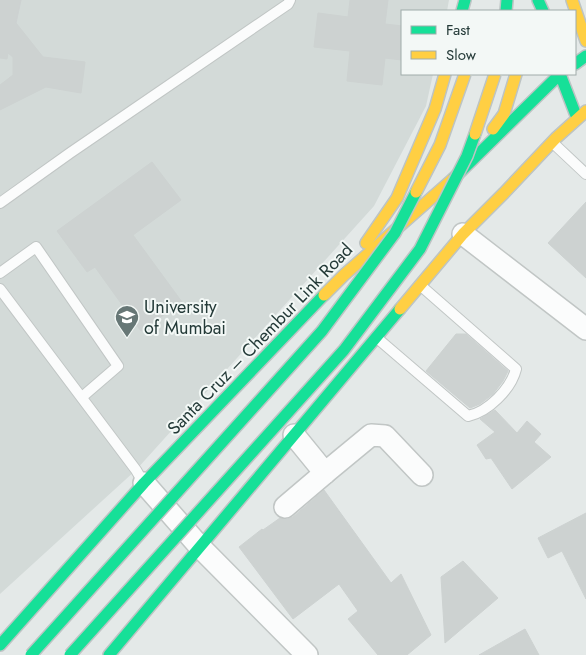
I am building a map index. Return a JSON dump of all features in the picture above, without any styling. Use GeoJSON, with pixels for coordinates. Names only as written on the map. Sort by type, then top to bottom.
{"type":"FeatureCollection","features":[{"type":"Feature","properties":{"kind":"highway"},"geometry":{"type":"LineString","coordinates":[[576,12],[586,41]]}},
{"type":"Feature","properties":{"kind":"highway"},"geometry":{"type":"LineString","coordinates":[[344,275],[397,198],[435,109],[445,75]]}},
{"type":"Feature","properties":{"kind":"highway"},"geometry":{"type":"LineString","coordinates":[[31,655],[322,331],[395,233],[440,145],[465,75]]}},
{"type":"Feature","properties":{"kind":"highway"},"geometry":{"type":"LineString","coordinates":[[70,655],[344,350],[420,249],[467,156],[496,75]]}},
{"type":"Feature","properties":{"kind":"highway"},"geometry":{"type":"LineString","coordinates":[[450,182],[472,158],[504,114],[516,75]]}},
{"type":"Feature","properties":{"kind":"highway","name":"Santa Cruz – Chembur Link Road"},"geometry":{"type":"LineString","coordinates":[[0,645],[144,483],[344,275],[450,182],[559,75]]}},
{"type":"Feature","properties":{"kind":"highway"},"geometry":{"type":"LineString","coordinates":[[108,655],[463,234],[490,209],[552,142],[582,114],[561,75]]}},
{"type":"Feature","properties":{"kind":"street"},"geometry":{"type":"LineString","coordinates":[[463,234],[586,329]]}},
{"type":"Feature","properties":{"kind":"street"},"geometry":{"type":"LineString","coordinates":[[294,435],[325,473]]}},
{"type":"Feature","properties":{"kind":"street"},"geometry":{"type":"LineString","coordinates":[[285,507],[371,435],[385,436],[422,475]]}},
{"type":"Feature","properties":{"kind":"street"},"geometry":{"type":"LineString","coordinates":[[144,483],[200,547],[307,655]]}},
{"type":"Feature","properties":{"kind":"lane"},"geometry":{"type":"LineString","coordinates":[[0,203],[288,4],[290,0]]}},
{"type":"Feature","properties":{"kind":"lane"},"geometry":{"type":"LineString","coordinates":[[552,142],[586,174]]}},
{"type":"Feature","properties":{"kind":"lane"},"geometry":{"type":"LineString","coordinates":[[0,273],[36,246],[118,366],[82,397]]}},
{"type":"Feature","properties":{"kind":"lane"},"geometry":{"type":"LineString","coordinates":[[376,337],[468,416],[477,414],[492,405],[513,379],[516,369],[420,285]]}},
{"type":"Feature","properties":{"kind":"lane"},"geometry":{"type":"LineString","coordinates":[[0,289],[144,483]]}},
{"type":"Feature","properties":{"kind":"shaded area","name":"University of Mumbai"},"geometry":{"type":"Polygon","coordinates":[[[0,0],[449,0],[447,10],[401,10],[401,75],[433,75],[426,106],[374,206],[136,470],[0,594],[0,0]]]}},
{"type":"Feature","properties":{"kind":"building"},"geometry":{"type":"Polygon","coordinates":[[[0,0],[21,0],[16,23],[43,57],[85,62],[81,93],[46,87],[0,110],[0,85],[13,75],[13,57],[8,53],[7,59],[0,58],[0,0]]]}},
{"type":"Feature","properties":{"kind":"building"},"geometry":{"type":"Polygon","coordinates":[[[350,0],[388,0],[385,24],[401,26],[401,60],[385,58],[382,85],[347,81],[350,51],[314,47],[318,13],[348,17],[350,0]]]}},
{"type":"Feature","properties":{"kind":"building"},"geometry":{"type":"Polygon","coordinates":[[[152,162],[181,200],[133,235],[182,302],[141,331],[95,267],[87,272],[57,231],[152,162]]]}},
{"type":"Feature","properties":{"kind":"building"},"geometry":{"type":"Polygon","coordinates":[[[586,202],[586,278],[548,243],[586,202]]]}},
{"type":"Feature","properties":{"kind":"building"},"geometry":{"type":"Polygon","coordinates":[[[456,334],[466,334],[508,371],[493,394],[480,404],[470,408],[426,371],[456,334]]]}},
{"type":"Feature","properties":{"kind":"building"},"geometry":{"type":"Polygon","coordinates":[[[495,410],[517,433],[527,421],[541,434],[534,442],[551,457],[512,489],[491,458],[486,459],[477,445],[495,432],[480,419],[495,410]]]}},
{"type":"Feature","properties":{"kind":"building"},"geometry":{"type":"Polygon","coordinates":[[[324,490],[391,583],[401,574],[431,635],[407,655],[378,655],[348,619],[358,611],[339,584],[293,619],[239,547],[280,518],[287,519],[293,517],[324,490]]]}},
{"type":"Feature","properties":{"kind":"building"},"geometry":{"type":"Polygon","coordinates":[[[586,513],[586,599],[562,551],[548,558],[538,538],[586,513]]]}},
{"type":"Feature","properties":{"kind":"building"},"geometry":{"type":"Polygon","coordinates":[[[463,561],[498,598],[445,643],[441,577],[463,561]]]}},
{"type":"Feature","properties":{"kind":"building"},"geometry":{"type":"Polygon","coordinates":[[[525,629],[539,655],[479,655],[525,629]]]}},
{"type":"Feature","properties":{"kind":"traffic: fast"},"geometry":{"type":"LineString","coordinates":[[462,10],[465,0]]}},
{"type":"Feature","properties":{"kind":"traffic: fast"},"geometry":{"type":"LineString","coordinates":[[506,10],[507,0]]}},
{"type":"Feature","properties":{"kind":"traffic: fast"},"geometry":{"type":"LineString","coordinates":[[538,0],[543,10]]}},
{"type":"Feature","properties":{"kind":"traffic: fast"},"geometry":{"type":"LineString","coordinates":[[576,63],[586,56]]}},
{"type":"Feature","properties":{"kind":"traffic: fast"},"geometry":{"type":"LineString","coordinates":[[453,179],[559,75]]}},
{"type":"Feature","properties":{"kind":"traffic: fast"},"geometry":{"type":"LineString","coordinates":[[560,75],[577,118]]}},
{"type":"Feature","properties":{"kind":"traffic: fast"},"geometry":{"type":"LineString","coordinates":[[70,655],[344,350],[420,249],[467,156],[475,134]]}},
{"type":"Feature","properties":{"kind":"traffic: fast"},"geometry":{"type":"LineString","coordinates":[[31,655],[322,331],[395,233],[416,192]]}},
{"type":"Feature","properties":{"kind":"traffic: fast"},"geometry":{"type":"LineString","coordinates":[[0,645],[144,483],[324,295]]}},
{"type":"Feature","properties":{"kind":"traffic: fast"},"geometry":{"type":"LineString","coordinates":[[109,655],[400,309]]}},
{"type":"Feature","properties":{"kind":"traffic: slow"},"geometry":{"type":"LineString","coordinates":[[572,0],[575,10]]}},
{"type":"Feature","properties":{"kind":"traffic: slow"},"geometry":{"type":"LineString","coordinates":[[576,12],[586,41]]}},
{"type":"Feature","properties":{"kind":"traffic: slow"},"geometry":{"type":"LineString","coordinates":[[366,243],[397,198],[435,109],[445,75]]}},
{"type":"Feature","properties":{"kind":"traffic: slow"},"geometry":{"type":"LineString","coordinates":[[416,192],[440,145],[465,75]]}},
{"type":"Feature","properties":{"kind":"traffic: slow"},"geometry":{"type":"LineString","coordinates":[[475,134],[495,75]]}},
{"type":"Feature","properties":{"kind":"traffic: slow"},"geometry":{"type":"LineString","coordinates":[[493,129],[504,114],[516,75]]}},
{"type":"Feature","properties":{"kind":"traffic: slow"},"geometry":{"type":"LineString","coordinates":[[400,309],[463,234],[556,138],[586,111]]}},
{"type":"Feature","properties":{"kind":"traffic: slow"},"geometry":{"type":"LineString","coordinates":[[324,295],[453,179]]}},
{"type":"Feature","properties":{"kind":"place","name":"University of Mumbai"},"geometry":{"type":"Point","coordinates":[127,338]}}]}
